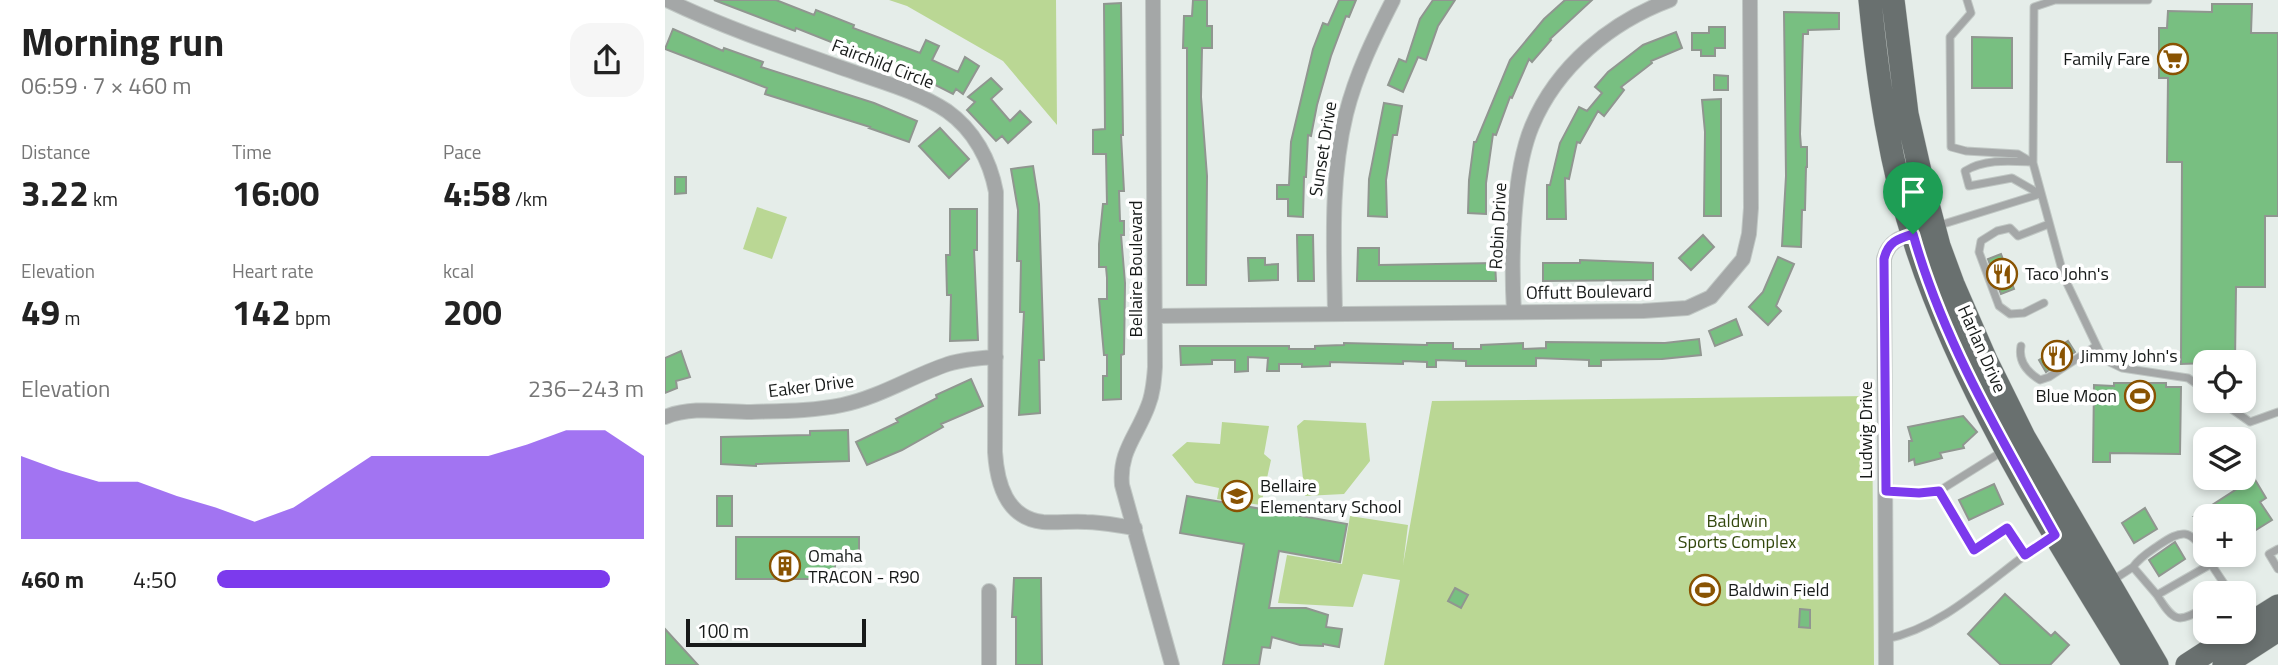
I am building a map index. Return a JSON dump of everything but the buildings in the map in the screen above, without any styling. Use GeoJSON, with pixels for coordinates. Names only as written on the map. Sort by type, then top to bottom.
{"type":"FeatureCollection","features":[{"type":"Feature","properties":{"kind":"main road","name":"Harlan Drive"},"geometry":{"type":"LineString","coordinates":[[1870,0],[1884,110],[1923,230],[1957,351],[2055,535],[2134,665]]}},
{"type":"Feature","properties":{"kind":"main road","name":"Harlan Drive"},"geometry":{"type":"LineString","coordinates":[[1893,0],[1923,230],[1954,284],[2003,396],[2051,487],[2157,665]]}},
{"type":"Feature","properties":{"kind":"main road"},"geometry":{"type":"LineString","coordinates":[[2256,622],[2278,606]]}},
{"type":"Feature","properties":{"kind":"main road"},"geometry":{"type":"LineString","coordinates":[[2106,619],[2121,665]]}},
{"type":"Feature","properties":{"kind":"main road"},"geometry":{"type":"LineString","coordinates":[[2256,630],[2278,630]]}},
{"type":"Feature","properties":{"kind":"main road"},"geometry":{"type":"LineString","coordinates":[[2187,665],[2222,644]]}},
{"type":"Feature","properties":{"kind":"main road"},"geometry":{"type":"LineString","coordinates":[[2224,665],[2237,644]]}},
{"type":"Feature","properties":{"kind":"street","name":"Fairchild Circle"},"geometry":{"type":"LineString","coordinates":[[667,0],[918,96],[948,112],[968,130],[992,173],[996,192],[995,453],[996,471],[1002,491],[1010,504],[1030,519],[1135,528]]}},
{"type":"Feature","properties":{"kind":"street","name":"Bellaire Boulevard"},"geometry":{"type":"LineString","coordinates":[[1153,0],[1156,316],[1153,389],[1141,422],[1122,459],[1121,473],[1172,665]]}},
{"type":"Feature","properties":{"kind":"street","name":"Sunset Drive"},"geometry":{"type":"LineString","coordinates":[[1335,313],[1334,211],[1341,135],[1356,79],[1373,37],[1393,0]]}},
{"type":"Feature","properties":{"kind":"street","name":"Robin Drive"},"geometry":{"type":"LineString","coordinates":[[1514,312],[1515,200],[1531,127],[1550,94],[1575,60],[1614,28],[1646,9],[1670,0]]}},
{"type":"Feature","properties":{"kind":"street","name":"Offutt Boulevard"},"geometry":{"type":"LineString","coordinates":[[1156,316],[1643,311],[1687,307],[1711,297],[1729,279],[1743,259],[1750,221],[1750,0]]}},
{"type":"Feature","properties":{"kind":"street","name":"Ludwig Drive"},"geometry":{"type":"LineString","coordinates":[[1886,665],[1884,259],[1886,248],[1893,241],[1923,230]]}},
{"type":"Feature","properties":{"kind":"street","name":"Eaker Drive"},"geometry":{"type":"LineString","coordinates":[[665,417],[680,412],[706,410],[790,410],[842,405],[886,392],[945,365],[972,358],[996,357]]}},
{"type":"Feature","properties":{"kind":"street"},"geometry":{"type":"LineString","coordinates":[[989,591],[989,665]]}},
{"type":"Feature","properties":{"kind":"lane"},"geometry":{"type":"LineString","coordinates":[[1967,0],[1971,13],[1950,37],[1951,147],[1966,151],[2018,154],[2033,163]]}},
{"type":"Feature","properties":{"kind":"lane"},"geometry":{"type":"LineString","coordinates":[[2148,0],[2055,0],[2034,7],[2033,163],[2064,277],[2103,359],[2122,368],[2188,378],[2193,382]]}},
{"type":"Feature","properties":{"kind":"lane"},"geometry":{"type":"LineString","coordinates":[[2033,163],[2004,160],[1976,164],[1965,171],[1969,186],[2012,178],[2040,194]]}},
{"type":"Feature","properties":{"kind":"lane"},"geometry":{"type":"LineString","coordinates":[[1923,230],[2040,194]]}},
{"type":"Feature","properties":{"kind":"lane"},"geometry":{"type":"LineString","coordinates":[[2043,303],[2024,313],[2010,314],[1999,306],[1979,252],[1981,240],[1997,231],[2010,228],[2018,236],[2049,224]]}},
{"type":"Feature","properties":{"kind":"lane"},"geometry":{"type":"LineString","coordinates":[[2021,346],[2020,354],[2024,367],[2040,380],[2049,377],[2096,346]]}},
{"type":"Feature","properties":{"kind":"lane"},"geometry":{"type":"LineString","coordinates":[[2237,413],[2250,422],[2278,412]]}},
{"type":"Feature","properties":{"kind":"lane"},"geometry":{"type":"LineString","coordinates":[[1886,491],[1939,491],[2007,449]]}},
{"type":"Feature","properties":{"kind":"lane"},"geometry":{"type":"LineString","coordinates":[[1939,491],[1974,550],[2007,528],[2025,555]]}},
{"type":"Feature","properties":{"kind":"lane"},"geometry":{"type":"LineString","coordinates":[[2110,582],[2133,567],[2139,558],[2176,534],[2187,534],[2193,538]]}},
{"type":"Feature","properties":{"kind":"lane"},"geometry":{"type":"LineString","coordinates":[[1886,639],[1908,634],[1931,624],[2055,535]]}},
{"type":"Feature","properties":{"kind":"lane"},"geometry":{"type":"LineString","coordinates":[[2278,549],[2269,554],[2278,569]]}},
{"type":"Feature","properties":{"kind":"lane"},"geometry":{"type":"LineString","coordinates":[[2133,567],[2169,614],[2178,619],[2193,614]]}},
{"type":"Feature","properties":{"kind":"lane"},"geometry":{"type":"LineString","coordinates":[[2157,595],[2206,567]]}},
{"type":"Feature","properties":{"kind":"green space"},"geometry":{"type":"Polygon","coordinates":[[[889,0],[1056,0],[1057,125],[1003,61],[907,6],[889,0]]]}},
{"type":"Feature","properties":{"kind":"green space"},"geometry":{"type":"Polygon","coordinates":[[[757,207],[787,217],[772,259],[743,249],[757,207]]]}},
{"type":"Feature","properties":{"kind":"green space","name":"Baldwin Sports Complex"},"geometry":{"type":"Polygon","coordinates":[[[1872,396],[1874,665],[1384,665],[1400,580],[1363,574],[1353,607],[1278,603],[1287,555],[1342,564],[1350,516],[1408,525],[1403,565],[1432,401],[1872,396]]]}},
{"type":"Feature","properties":{"kind":"green space"},"geometry":{"type":"Polygon","coordinates":[[[1304,420],[1366,423],[1370,461],[1344,494],[1305,496],[1297,426],[1304,420]]]}},
{"type":"Feature","properties":{"kind":"green space"},"geometry":{"type":"Polygon","coordinates":[[[1222,422],[1269,426],[1264,454],[1271,460],[1261,505],[1217,499],[1219,488],[1195,483],[1172,455],[1187,442],[1220,444],[1222,422]]]}},
{"type":"Feature","properties":{"kind":"place","name":"Family Fare"},"geometry":{"type":"Point","coordinates":[2173,59]}},
{"type":"Feature","properties":{"kind":"place","name":"Taco John's"},"geometry":{"type":"Point","coordinates":[2002,274]}},
{"type":"Feature","properties":{"kind":"place","name":"Jimmy John's"},"geometry":{"type":"Point","coordinates":[2057,356]}},
{"type":"Feature","properties":{"kind":"place","name":"Blue Moon"},"geometry":{"type":"Point","coordinates":[2140,396]}},
{"type":"Feature","properties":{"kind":"place","name":"Bellaire Elementary School"},"geometry":{"type":"Point","coordinates":[1237,496]}},
{"type":"Feature","properties":{"kind":"place","name":"Omaha TRACON - R90"},"geometry":{"type":"Point","coordinates":[785,566]}},
{"type":"Feature","properties":{"kind":"place","name":"Baldwin Field"},"geometry":{"type":"Point","coordinates":[1705,590]}},
{"type":"Feature","properties":{"kind":"route"},"geometry":{"type":"LineString","coordinates":[[1913,234],[1937,302],[1971,382],[2055,535],[2025,555],[2007,528],[1974,550],[1939,491],[1886,491],[1884,259],[1886,248],[1893,241],[1913,234]]}}]}
